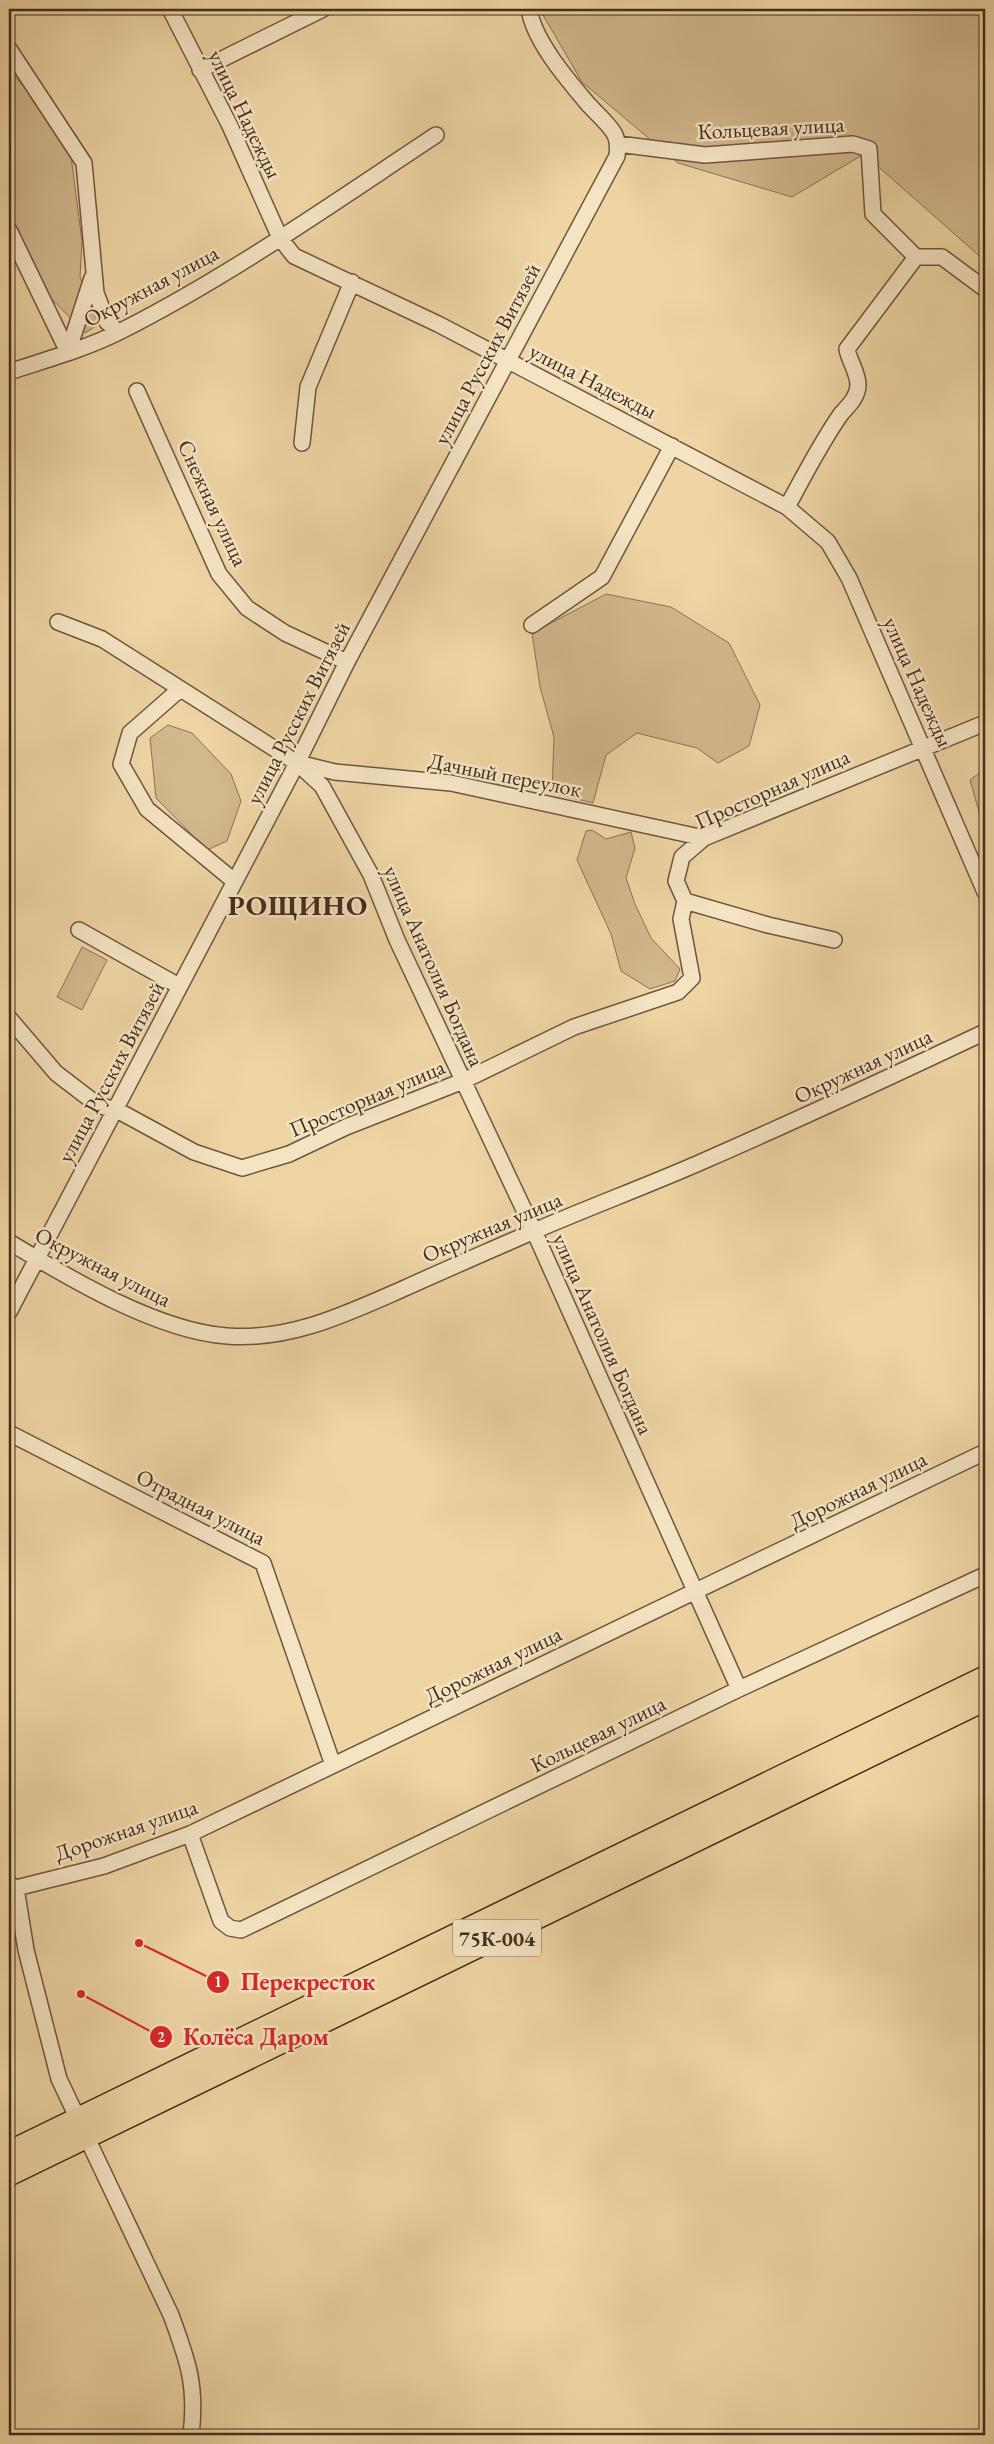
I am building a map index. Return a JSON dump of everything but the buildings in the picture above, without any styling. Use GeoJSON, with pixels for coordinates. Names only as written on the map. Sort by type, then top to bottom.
{"type":"FeatureCollection","features":[{"type":"Feature","properties":{"kind":"highway","name":"75К-004"},"geometry":{"type":"LineString","coordinates":[[9,2175],[81,2128],[985,1677]]}},
{"type":"Feature","properties":{"kind":"highway","name":"75К-004"},"geometry":{"type":"LineString","coordinates":[[9,2152],[81,2128],[985,1700]]}},
{"type":"Feature","properties":{"kind":"street","name":"улица Надежды"},"geometry":{"type":"LineString","coordinates":[[170,9],[230,126],[280,238],[294,256],[352,282],[672,446],[787,508],[828,542],[849,578],[985,892]]}},
{"type":"Feature","properties":{"kind":"street"},"geometry":{"type":"LineString","coordinates":[[200,70],[323,9]]}},
{"type":"Feature","properties":{"kind":"street"},"geometry":{"type":"LineString","coordinates":[[529,9],[531,24],[557,65],[616,138]]}},
{"type":"Feature","properties":{"kind":"street"},"geometry":{"type":"LineString","coordinates":[[9,49],[84,163],[96,293],[107,322],[118,332]]}},
{"type":"Feature","properties":{"kind":"street"},"geometry":{"type":"LineString","coordinates":[[280,238],[436,135]]}},
{"type":"Feature","properties":{"kind":"street","name":"Кольцевая улица"},"geometry":{"type":"LineString","coordinates":[[616,138],[704,155],[853,144],[869,149],[873,214],[916,257]]}},
{"type":"Feature","properties":{"kind":"street","name":"улица Русских Витязей"},"geometry":{"type":"LineString","coordinates":[[9,1312],[297,763],[347,662],[617,156],[616,138]]}},
{"type":"Feature","properties":{"kind":"street"},"geometry":{"type":"LineString","coordinates":[[9,230],[68,352]]}},
{"type":"Feature","properties":{"kind":"street","name":"Окружная улица"},"geometry":{"type":"LineString","coordinates":[[9,372],[68,352],[118,332],[174,302],[280,238]]}},
{"type":"Feature","properties":{"kind":"street"},"geometry":{"type":"LineString","coordinates":[[787,508],[816,452],[854,397],[858,386],[857,376],[849,359],[848,348],[916,257],[942,257],[985,289]]}},
{"type":"Feature","properties":{"kind":"street"},"geometry":{"type":"LineString","coordinates":[[68,352],[93,276]]}},
{"type":"Feature","properties":{"kind":"street"},"geometry":{"type":"LineString","coordinates":[[302,443],[308,387],[352,282]]}},
{"type":"Feature","properties":{"kind":"street","name":"Снежная улица"},"geometry":{"type":"LineString","coordinates":[[137,391],[219,574],[246,608],[285,632],[347,662]]}},
{"type":"Feature","properties":{"kind":"street"},"geometry":{"type":"LineString","coordinates":[[532,625],[602,577],[672,446]]}},
{"type":"Feature","properties":{"kind":"street"},"geometry":{"type":"LineString","coordinates":[[58,622],[102,639],[179,690],[297,763]]}},
{"type":"Feature","properties":{"kind":"street"},"geometry":{"type":"LineString","coordinates":[[179,690],[130,732],[121,764],[147,809],[234,881]]}},
{"type":"Feature","properties":{"kind":"street","name":"Просторная улица"},"geometry":{"type":"LineString","coordinates":[[9,1018],[56,1073],[99,1106],[115,1109],[194,1152],[242,1168],[289,1154],[346,1127],[463,1081],[574,1027],[678,992],[692,978],[682,919],[685,901],[676,882],[682,857],[704,838],[878,766],[925,750],[985,724]]}},
{"type":"Feature","properties":{"kind":"street","name":"Дачный переулок"},"geometry":{"type":"LineString","coordinates":[[297,763],[335,772],[451,783],[704,838]]}},
{"type":"Feature","properties":{"kind":"street","name":"улица Анатолия Богдана"},"geometry":{"type":"LineString","coordinates":[[297,763],[322,786],[371,875],[397,940],[534,1231],[739,1689]]}},
{"type":"Feature","properties":{"kind":"street"},"geometry":{"type":"LineString","coordinates":[[685,901],[768,925],[834,940]]}},
{"type":"Feature","properties":{"kind":"street"},"geometry":{"type":"LineString","coordinates":[[79,930],[179,986]]}},
{"type":"Feature","properties":{"kind":"street","name":"Окружная улица"},"geometry":{"type":"LineString","coordinates":[[9,1242],[120,1302],[173,1326],[227,1336],[283,1335],[316,1325],[366,1305],[534,1231],[697,1164],[985,1032]]}},
{"type":"Feature","properties":{"kind":"street","name":"Отрадная улица"},"geometry":{"type":"LineString","coordinates":[[9,1433],[263,1562],[333,1765]]}},
{"type":"Feature","properties":{"kind":"street","name":"Дорожная улица"},"geometry":{"type":"LineString","coordinates":[[12,1886],[104,1866],[190,1834],[985,1452]]}},
{"type":"Feature","properties":{"kind":"street","name":"Кольцевая улица"},"geometry":{"type":"LineString","coordinates":[[190,1834],[221,1921],[230,1928],[241,1930],[739,1689],[985,1576]]}},
{"type":"Feature","properties":{"kind":"street"},"geometry":{"type":"LineString","coordinates":[[12,1886],[26,1950],[59,2079],[171,2316],[184,2352],[193,2384],[191,2435]]}},
{"type":"Feature","properties":{"kind":"shaded area"},"geometry":{"type":"Polygon","coordinates":[[[528,9],[985,9],[985,261],[864,154],[792,197],[678,163],[582,82],[543,15],[528,9]]]}},
{"type":"Feature","properties":{"kind":"shaded area"},"geometry":{"type":"Polygon","coordinates":[[[9,69],[33,98],[71,156],[82,241],[80,277],[99,324],[85,333],[44,291],[9,233],[9,69]]]}},
{"type":"Feature","properties":{"kind":"shaded area"},"geometry":{"type":"Polygon","coordinates":[[[606,594],[671,607],[729,643],[760,705],[749,746],[718,763],[697,748],[637,733],[606,755],[593,803],[552,793],[554,737],[540,687],[532,633],[606,594]]]}},
{"type":"Feature","properties":{"kind":"shaded area"},"geometry":{"type":"Polygon","coordinates":[[[168,725],[192,733],[231,774],[241,801],[227,841],[207,850],[156,798],[150,738],[168,725]]]}},
{"type":"Feature","properties":{"kind":"shaded area"},"geometry":{"type":"Polygon","coordinates":[[[985,769],[985,833],[970,780],[985,769]]]}},
{"type":"Feature","properties":{"kind":"shaded area"},"geometry":{"type":"Polygon","coordinates":[[[592,830],[606,839],[631,832],[635,848],[626,878],[635,904],[651,938],[680,969],[675,981],[650,989],[621,971],[611,934],[577,860],[586,831],[592,830]]]}},
{"type":"Feature","properties":{"kind":"shaded area"},"geometry":{"type":"Polygon","coordinates":[[[82,947],[107,960],[82,1010],[57,997],[82,947]]]}},
{"type":"Feature","properties":{"kind":"place","name":"Перекресток"},"geometry":{"type":"Point","coordinates":[139,1943]}},
{"type":"Feature","properties":{"kind":"place","name":"Колёса Даром"},"geometry":{"type":"Point","coordinates":[81,1994]}},
{"type":"Feature","properties":{"kind":"district","name":"РОЩИНО"},"geometry":{"type":"Point","coordinates":[298,905]}}]}
